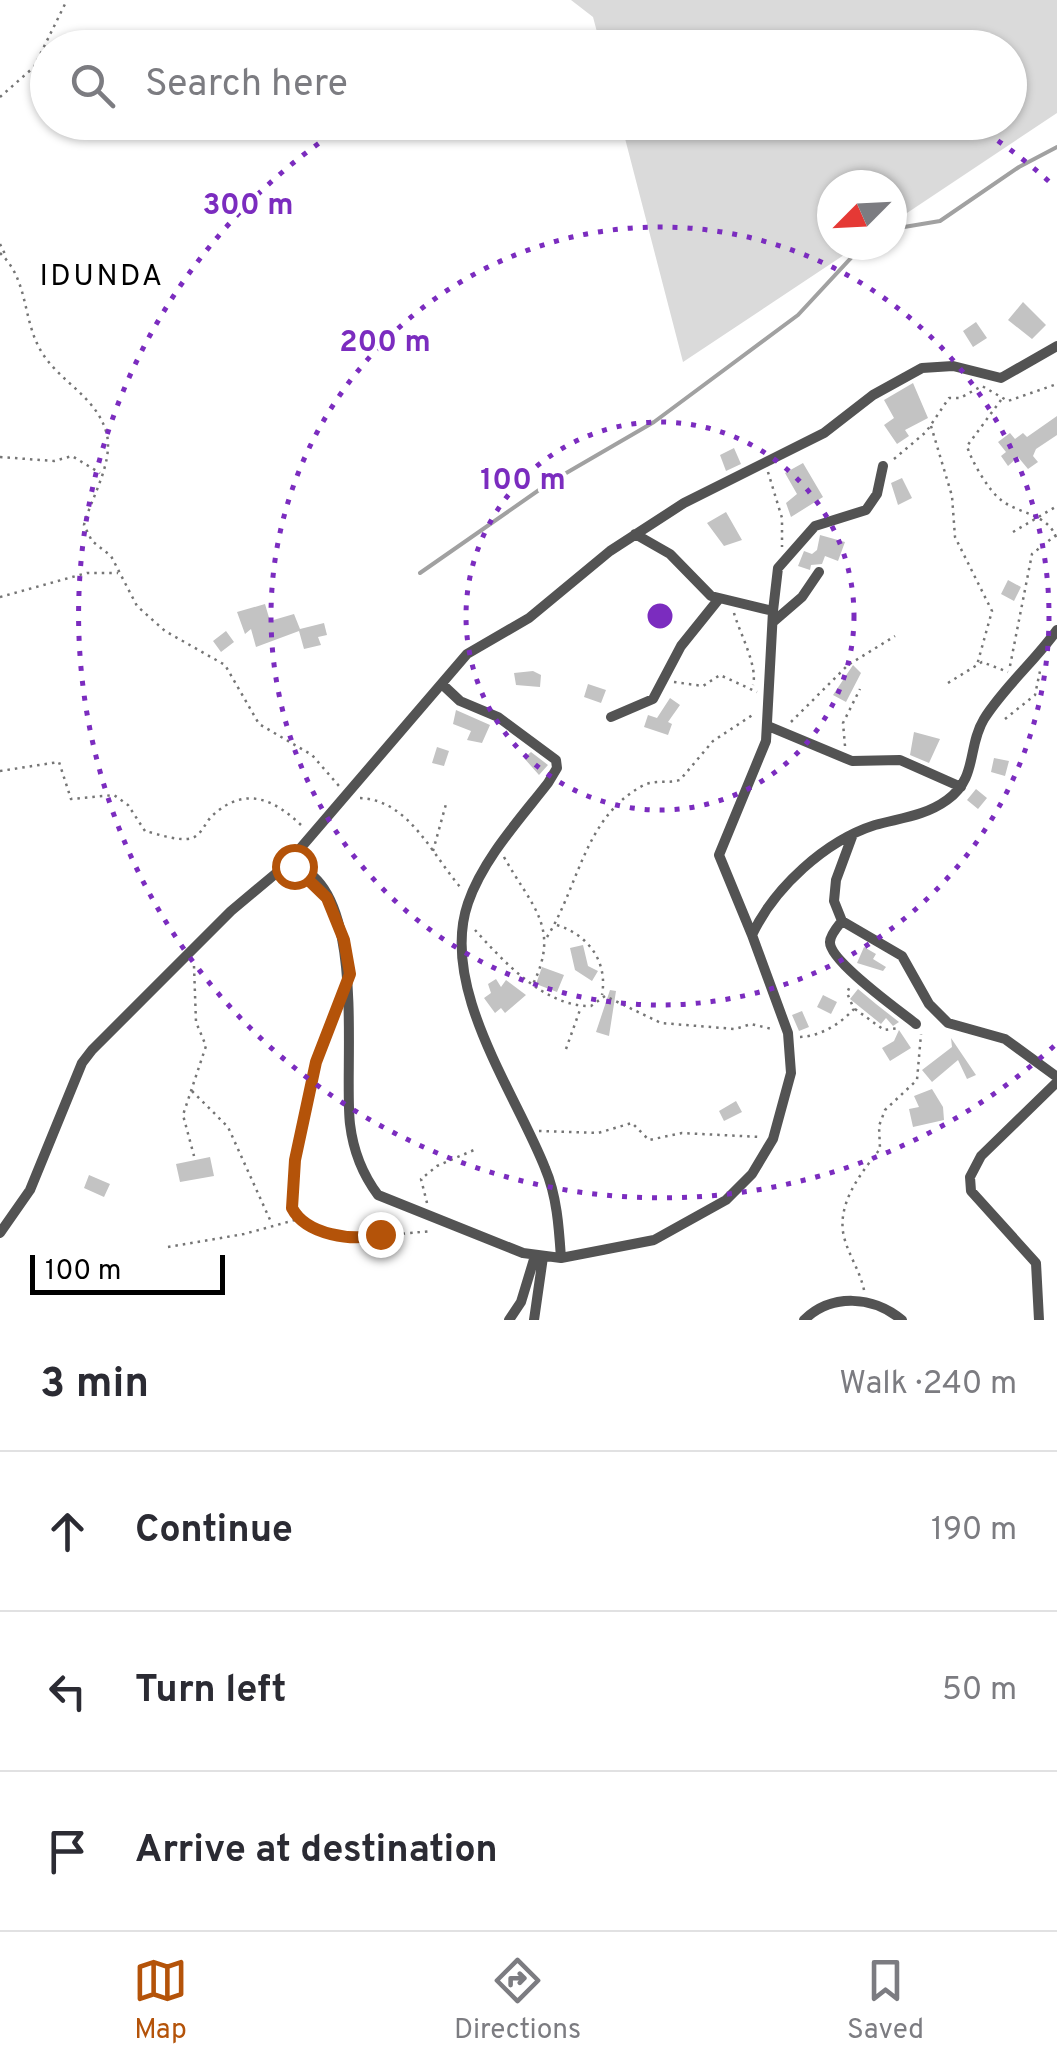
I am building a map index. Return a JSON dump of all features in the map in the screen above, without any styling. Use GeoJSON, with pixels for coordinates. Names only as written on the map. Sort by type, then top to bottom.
{"type":"FeatureCollection","features":[{"type":"Feature","properties":{"kind":"street"},"geometry":{"type":"LineString","coordinates":[[0,1233],[30,1190],[82,1063],[194,948],[286,865],[477,645],[529,618],[634,534],[824,433],[873,395],[922,368],[953,366],[1001,378],[1057,346]]}},
{"type":"Feature","properties":{"kind":"street"},"geometry":{"type":"LineString","coordinates":[[286,865],[302,870],[327,898],[349,958],[350,1122],[356,1151],[378,1194],[539,1256],[561,1258],[633,1247],[676,1231],[737,1191],[773,1139],[788,1096],[789,1035],[719,856],[763,748],[768,724],[778,568],[815,526],[866,510],[877,494],[883,466]]}},
{"type":"Feature","properties":{"kind":"street"},"geometry":{"type":"LineString","coordinates":[[634,534],[670,554],[701,589],[718,600],[773,617]]}},
{"type":"Feature","properties":{"kind":"street"},"geometry":{"type":"LineString","coordinates":[[773,617],[802,597],[819,572]]}},
{"type":"Feature","properties":{"kind":"street"},"geometry":{"type":"LineString","coordinates":[[610,717],[645,704],[665,681],[681,646],[718,600]]}},
{"type":"Feature","properties":{"kind":"street"},"geometry":{"type":"LineString","coordinates":[[752,935],[792,881],[852,834],[928,812],[961,787],[972,770],[983,720],[1057,630]]}},
{"type":"Feature","properties":{"kind":"street"},"geometry":{"type":"LineString","coordinates":[[444,686],[460,701],[498,718],[556,760],[557,768],[548,783],[470,897],[461,951],[467,991],[551,1184],[561,1258]]}},
{"type":"Feature","properties":{"kind":"street"},"geometry":{"type":"LineString","coordinates":[[768,724],[852,761],[900,760],[961,787]]}},
{"type":"Feature","properties":{"kind":"street"},"geometry":{"type":"LineString","coordinates":[[852,834],[836,880],[834,901],[842,921],[902,956],[928,1004],[948,1023],[1005,1039],[1057,1079],[1001,1134],[970,1177],[971,1191],[1036,1264],[1039,1320]]}},
{"type":"Feature","properties":{"kind":"street"},"geometry":{"type":"LineString","coordinates":[[842,921],[830,942],[855,975],[916,1024]]}},
{"type":"Feature","properties":{"kind":"street"},"geometry":{"type":"LineString","coordinates":[[509,1320],[539,1256]]}},
{"type":"Feature","properties":{"kind":"street"},"geometry":{"type":"LineString","coordinates":[[534,1320],[539,1256]]}},
{"type":"Feature","properties":{"kind":"street"},"geometry":{"type":"LineString","coordinates":[[804,1320],[839,1302],[867,1301],[902,1320]]}},
{"type":"Feature","properties":{"kind":"path"},"geometry":{"type":"LineString","coordinates":[[52,30],[67,0]]}},
{"type":"Feature","properties":{"kind":"path"},"geometry":{"type":"LineString","coordinates":[[0,98],[30,71]]}},
{"type":"Feature","properties":{"kind":"path"},"geometry":{"type":"LineString","coordinates":[[0,244],[26,301],[39,348],[84,395],[107,433],[101,473],[84,525],[149,618],[225,664],[258,724],[304,749],[346,796],[371,798],[404,817],[470,897]]}},
{"type":"Feature","properties":{"kind":"path"},"geometry":{"type":"LineString","coordinates":[[0,254],[9,262]]}},
{"type":"Feature","properties":{"kind":"path"},"geometry":{"type":"LineString","coordinates":[[883,466],[930,426],[949,398],[960,398],[974,388],[988,388],[1002,399],[1020,398],[1057,384]]}},
{"type":"Feature","properties":{"kind":"path"},"geometry":{"type":"LineString","coordinates":[[1002,399],[967,446],[969,455],[1001,500],[1040,518],[1056,537],[1032,554],[1003,697]]}},
{"type":"Feature","properties":{"kind":"path"},"geometry":{"type":"LineString","coordinates":[[930,426],[952,496],[955,537],[992,611],[976,664]]}},
{"type":"Feature","properties":{"kind":"path"},"geometry":{"type":"LineString","coordinates":[[0,457],[54,461],[72,456],[82,466],[101,473]]}},
{"type":"Feature","properties":{"kind":"path"},"geometry":{"type":"LineString","coordinates":[[765,462],[782,518],[778,568]]}},
{"type":"Feature","properties":{"kind":"path"},"geometry":{"type":"LineString","coordinates":[[1012,532],[1057,506]]}},
{"type":"Feature","properties":{"kind":"path"},"geometry":{"type":"LineString","coordinates":[[0,597],[87,573],[120,573]]}},
{"type":"Feature","properties":{"kind":"path"},"geometry":{"type":"LineString","coordinates":[[732,604],[740,642],[756,670],[753,687]]}},
{"type":"Feature","properties":{"kind":"path"},"geometry":{"type":"LineString","coordinates":[[784,731],[848,665],[895,636]]}},
{"type":"Feature","properties":{"kind":"path"},"geometry":{"type":"LineString","coordinates":[[1005,720],[1034,695],[1045,647]]}},
{"type":"Feature","properties":{"kind":"path"},"geometry":{"type":"LineString","coordinates":[[948,684],[976,664],[987,662],[1008,672]]}},
{"type":"Feature","properties":{"kind":"path"},"geometry":{"type":"LineString","coordinates":[[665,681],[703,686],[724,675],[753,687],[761,700]]}},
{"type":"Feature","properties":{"kind":"path"},"geometry":{"type":"LineString","coordinates":[[852,761],[844,743],[843,723],[860,689]]}},
{"type":"Feature","properties":{"kind":"path"},"geometry":{"type":"LineString","coordinates":[[532,985],[544,960],[547,937],[587,843],[628,796],[653,782],[680,780],[726,730],[764,708],[768,724]]}},
{"type":"Feature","properties":{"kind":"path"},"geometry":{"type":"LineString","coordinates":[[0,770],[59,762],[71,799],[114,795],[136,814],[145,831],[162,835],[194,838],[224,808],[258,796],[274,802],[310,834]]}},
{"type":"Feature","properties":{"kind":"path"},"geometry":{"type":"LineString","coordinates":[[433,852],[446,804]]}},
{"type":"Feature","properties":{"kind":"path"},"geometry":{"type":"LineString","coordinates":[[500,848],[547,937]]}},
{"type":"Feature","properties":{"kind":"path"},"geometry":{"type":"LineString","coordinates":[[464,918],[532,985],[581,1006],[592,1006],[601,996],[602,974],[591,945],[572,930],[555,925]]}},
{"type":"Feature","properties":{"kind":"path"},"geometry":{"type":"LineString","coordinates":[[194,948],[196,1022],[206,1046],[183,1115],[194,1156]]}},
{"type":"Feature","properties":{"kind":"path"},"geometry":{"type":"LineString","coordinates":[[855,975],[848,993],[854,1009],[884,1030],[921,1022],[917,1080],[886,1110],[878,1126],[880,1149],[858,1178],[843,1218],[843,1234],[861,1273],[867,1301]]}},
{"type":"Feature","properties":{"kind":"path"},"geometry":{"type":"LineString","coordinates":[[348,986],[316,1062],[290,1201],[300,1221],[313,1229],[357,1239],[437,1230]]}},
{"type":"Feature","properties":{"kind":"path"},"geometry":{"type":"LineString","coordinates":[[601,996],[661,1023],[735,1030],[752,1024],[789,1035],[818,1035],[854,1009]]}},
{"type":"Feature","properties":{"kind":"path"},"geometry":{"type":"LineString","coordinates":[[566,1049],[581,1006]]}},
{"type":"Feature","properties":{"kind":"path"},"geometry":{"type":"LineString","coordinates":[[192,1091],[228,1127],[272,1224]]}},
{"type":"Feature","properties":{"kind":"path"},"geometry":{"type":"LineString","coordinates":[[528,1129],[598,1133],[632,1123],[648,1140],[682,1133],[773,1139]]}},
{"type":"Feature","properties":{"kind":"path"},"geometry":{"type":"LineString","coordinates":[[435,1217],[421,1190],[422,1179],[436,1166],[474,1150]]}},
{"type":"Feature","properties":{"kind":"path"},"geometry":{"type":"LineString","coordinates":[[168,1247],[300,1221]]}},
{"type":"Feature","properties":{"kind":"shaded area"},"geometry":{"type":"Polygon","coordinates":[[[571,0],[1057,0],[1057,113],[1027,133],[1027,30],[596,30],[593,17],[571,0]]]}},
{"type":"Feature","properties":{"kind":"shaded area"},"geometry":{"type":"Polygon","coordinates":[[[625,140],[1016,140],[907,213],[907,170],[817,170],[817,260],[836,260],[683,362],[625,140]]]}},
{"type":"Feature","properties":{"kind":"building"},"geometry":{"type":"Polygon","coordinates":[[[1023,302],[1046,325],[1032,339],[1008,320],[1023,302]]]}},
{"type":"Feature","properties":{"kind":"building"},"geometry":{"type":"Polygon","coordinates":[[[976,322],[987,338],[973,347],[963,331],[976,322]]]}},
{"type":"Feature","properties":{"kind":"building"},"geometry":{"type":"Polygon","coordinates":[[[913,383],[928,418],[905,430],[909,436],[897,444],[884,425],[894,418],[884,400],[913,383]]]}},
{"type":"Feature","properties":{"kind":"building"},"geometry":{"type":"Polygon","coordinates":[[[1057,416],[1057,435],[1036,449],[1033,456],[1038,462],[1028,469],[1018,457],[1008,466],[1001,456],[1006,452],[998,442],[1010,433],[1015,439],[1023,433],[1027,437],[1057,416]]]}},
{"type":"Feature","properties":{"kind":"building"},"geometry":{"type":"Polygon","coordinates":[[[734,448],[741,464],[726,471],[720,455],[734,448]]]}},
{"type":"Feature","properties":{"kind":"building"},"geometry":{"type":"Polygon","coordinates":[[[803,463],[823,497],[791,517],[786,503],[797,494],[785,473],[803,463]]]}},
{"type":"Feature","properties":{"kind":"building"},"geometry":{"type":"Polygon","coordinates":[[[902,478],[912,498],[898,505],[891,483],[902,478]]]}},
{"type":"Feature","properties":{"kind":"building"},"geometry":{"type":"Polygon","coordinates":[[[726,512],[742,540],[724,546],[707,523],[726,512]]]}},
{"type":"Feature","properties":{"kind":"building"},"geometry":{"type":"Polygon","coordinates":[[[820,535],[845,542],[838,561],[825,556],[822,564],[811,565],[810,570],[798,566],[804,551],[812,554],[817,550],[820,535]]]}},
{"type":"Feature","properties":{"kind":"building"},"geometry":{"type":"Polygon","coordinates":[[[1008,580],[1021,587],[1014,601],[1001,594],[1008,580]]]}},
{"type":"Feature","properties":{"kind":"building"},"geometry":{"type":"Polygon","coordinates":[[[265,604],[270,621],[294,614],[300,629],[324,623],[327,635],[318,637],[321,645],[304,649],[299,631],[256,647],[251,629],[245,634],[237,612],[265,604]]]}},
{"type":"Feature","properties":{"kind":"building"},"geometry":{"type":"Polygon","coordinates":[[[226,631],[234,642],[221,652],[213,641],[226,631]]]}},
{"type":"Feature","properties":{"kind":"building"},"geometry":{"type":"Polygon","coordinates":[[[853,665],[861,673],[846,702],[833,695],[853,665]]]}},
{"type":"Feature","properties":{"kind":"building"},"geometry":{"type":"Polygon","coordinates":[[[533,671],[541,675],[540,687],[516,685],[514,673],[533,671]]]}},
{"type":"Feature","properties":{"kind":"building"},"geometry":{"type":"Polygon","coordinates":[[[588,684],[606,690],[601,703],[584,697],[588,684]]]}},
{"type":"Feature","properties":{"kind":"building"},"geometry":{"type":"Polygon","coordinates":[[[670,698],[680,705],[668,722],[672,724],[668,735],[644,727],[648,715],[657,718],[670,698]]]}},
{"type":"Feature","properties":{"kind":"building"},"geometry":{"type":"Polygon","coordinates":[[[456,710],[490,725],[482,743],[467,740],[471,731],[453,724],[456,710]]]}},
{"type":"Feature","properties":{"kind":"building"},"geometry":{"type":"Polygon","coordinates":[[[914,732],[940,739],[929,763],[910,755],[914,732]]]}},
{"type":"Feature","properties":{"kind":"building"},"geometry":{"type":"Polygon","coordinates":[[[437,747],[449,751],[444,766],[432,763],[437,747]]]}},
{"type":"Feature","properties":{"kind":"building"},"geometry":{"type":"Polygon","coordinates":[[[531,752],[548,765],[539,775],[524,758],[531,752]]]}},
{"type":"Feature","properties":{"kind":"building"},"geometry":{"type":"Polygon","coordinates":[[[994,758],[1009,761],[1005,776],[991,772],[994,758]]]}},
{"type":"Feature","properties":{"kind":"building"},"geometry":{"type":"Polygon","coordinates":[[[976,789],[987,798],[978,809],[967,800],[976,789]]]}},
{"type":"Feature","properties":{"kind":"building"},"geometry":{"type":"Polygon","coordinates":[[[583,945],[588,966],[598,971],[592,981],[575,970],[570,948],[583,945]]]}},
{"type":"Feature","properties":{"kind":"building"},"geometry":{"type":"Polygon","coordinates":[[[864,947],[876,954],[873,959],[886,967],[883,971],[857,963],[864,947]]]}},
{"type":"Feature","properties":{"kind":"building"},"geometry":{"type":"Polygon","coordinates":[[[542,967],[564,975],[557,992],[536,984],[542,967]]]}},
{"type":"Feature","properties":{"kind":"building"},"geometry":{"type":"Polygon","coordinates":[[[496,979],[501,987],[506,980],[526,995],[505,1013],[501,1008],[495,1013],[484,998],[491,993],[488,984],[496,979]]]}},
{"type":"Feature","properties":{"kind":"building"},"geometry":{"type":"Polygon","coordinates":[[[858,989],[899,1022],[893,1026],[886,1018],[881,1024],[850,999],[858,989]]]}},
{"type":"Feature","properties":{"kind":"building"},"geometry":{"type":"Polygon","coordinates":[[[610,990],[616,991],[609,1036],[596,1032],[610,990]]]}},
{"type":"Feature","properties":{"kind":"building"},"geometry":{"type":"Polygon","coordinates":[[[823,995],[837,1002],[831,1014],[817,1007],[823,995]]]}},
{"type":"Feature","properties":{"kind":"building"},"geometry":{"type":"Polygon","coordinates":[[[802,1011],[809,1027],[799,1031],[792,1015],[802,1011]]]}},
{"type":"Feature","properties":{"kind":"building"},"geometry":{"type":"Polygon","coordinates":[[[899,1030],[911,1048],[890,1061],[882,1048],[894,1041],[899,1030]]]}},
{"type":"Feature","properties":{"kind":"building"},"geometry":{"type":"Polygon","coordinates":[[[951,1038],[976,1075],[967,1079],[958,1060],[932,1082],[922,1070],[952,1047],[951,1038]]]}},
{"type":"Feature","properties":{"kind":"building"},"geometry":{"type":"Polygon","coordinates":[[[932,1089],[943,1107],[944,1120],[913,1127],[909,1109],[919,1107],[914,1096],[932,1089]]]}},
{"type":"Feature","properties":{"kind":"building"},"geometry":{"type":"Polygon","coordinates":[[[736,1101],[742,1112],[724,1121],[719,1111],[736,1101]]]}},
{"type":"Feature","properties":{"kind":"building"},"geometry":{"type":"Polygon","coordinates":[[[210,1157],[214,1176],[180,1182],[176,1164],[210,1157]]]}},
{"type":"Feature","properties":{"kind":"building"},"geometry":{"type":"Polygon","coordinates":[[[89,1175],[110,1184],[104,1197],[84,1188],[89,1175]]]}},
{"type":"Feature","properties":{"kind":"waterway"},"geometry":{"type":"LineString","coordinates":[[907,226],[940,221],[1019,167],[1057,147]]}},
{"type":"Feature","properties":{"kind":"waterway"},"geometry":{"type":"LineString","coordinates":[[420,573],[549,483],[654,422],[798,315],[849,260]]}},
{"type":"Feature","properties":{"kind":"district","name":"IDUNDA"},"geometry":{"type":"Point","coordinates":[102,277]}},
{"type":"Feature","properties":{"kind":"route"},"geometry":{"type":"LineString","coordinates":[[294,866],[327,898],[340,925],[350,974],[316,1062],[290,1201],[308,1228],[357,1239],[380,1234]]}}]}
